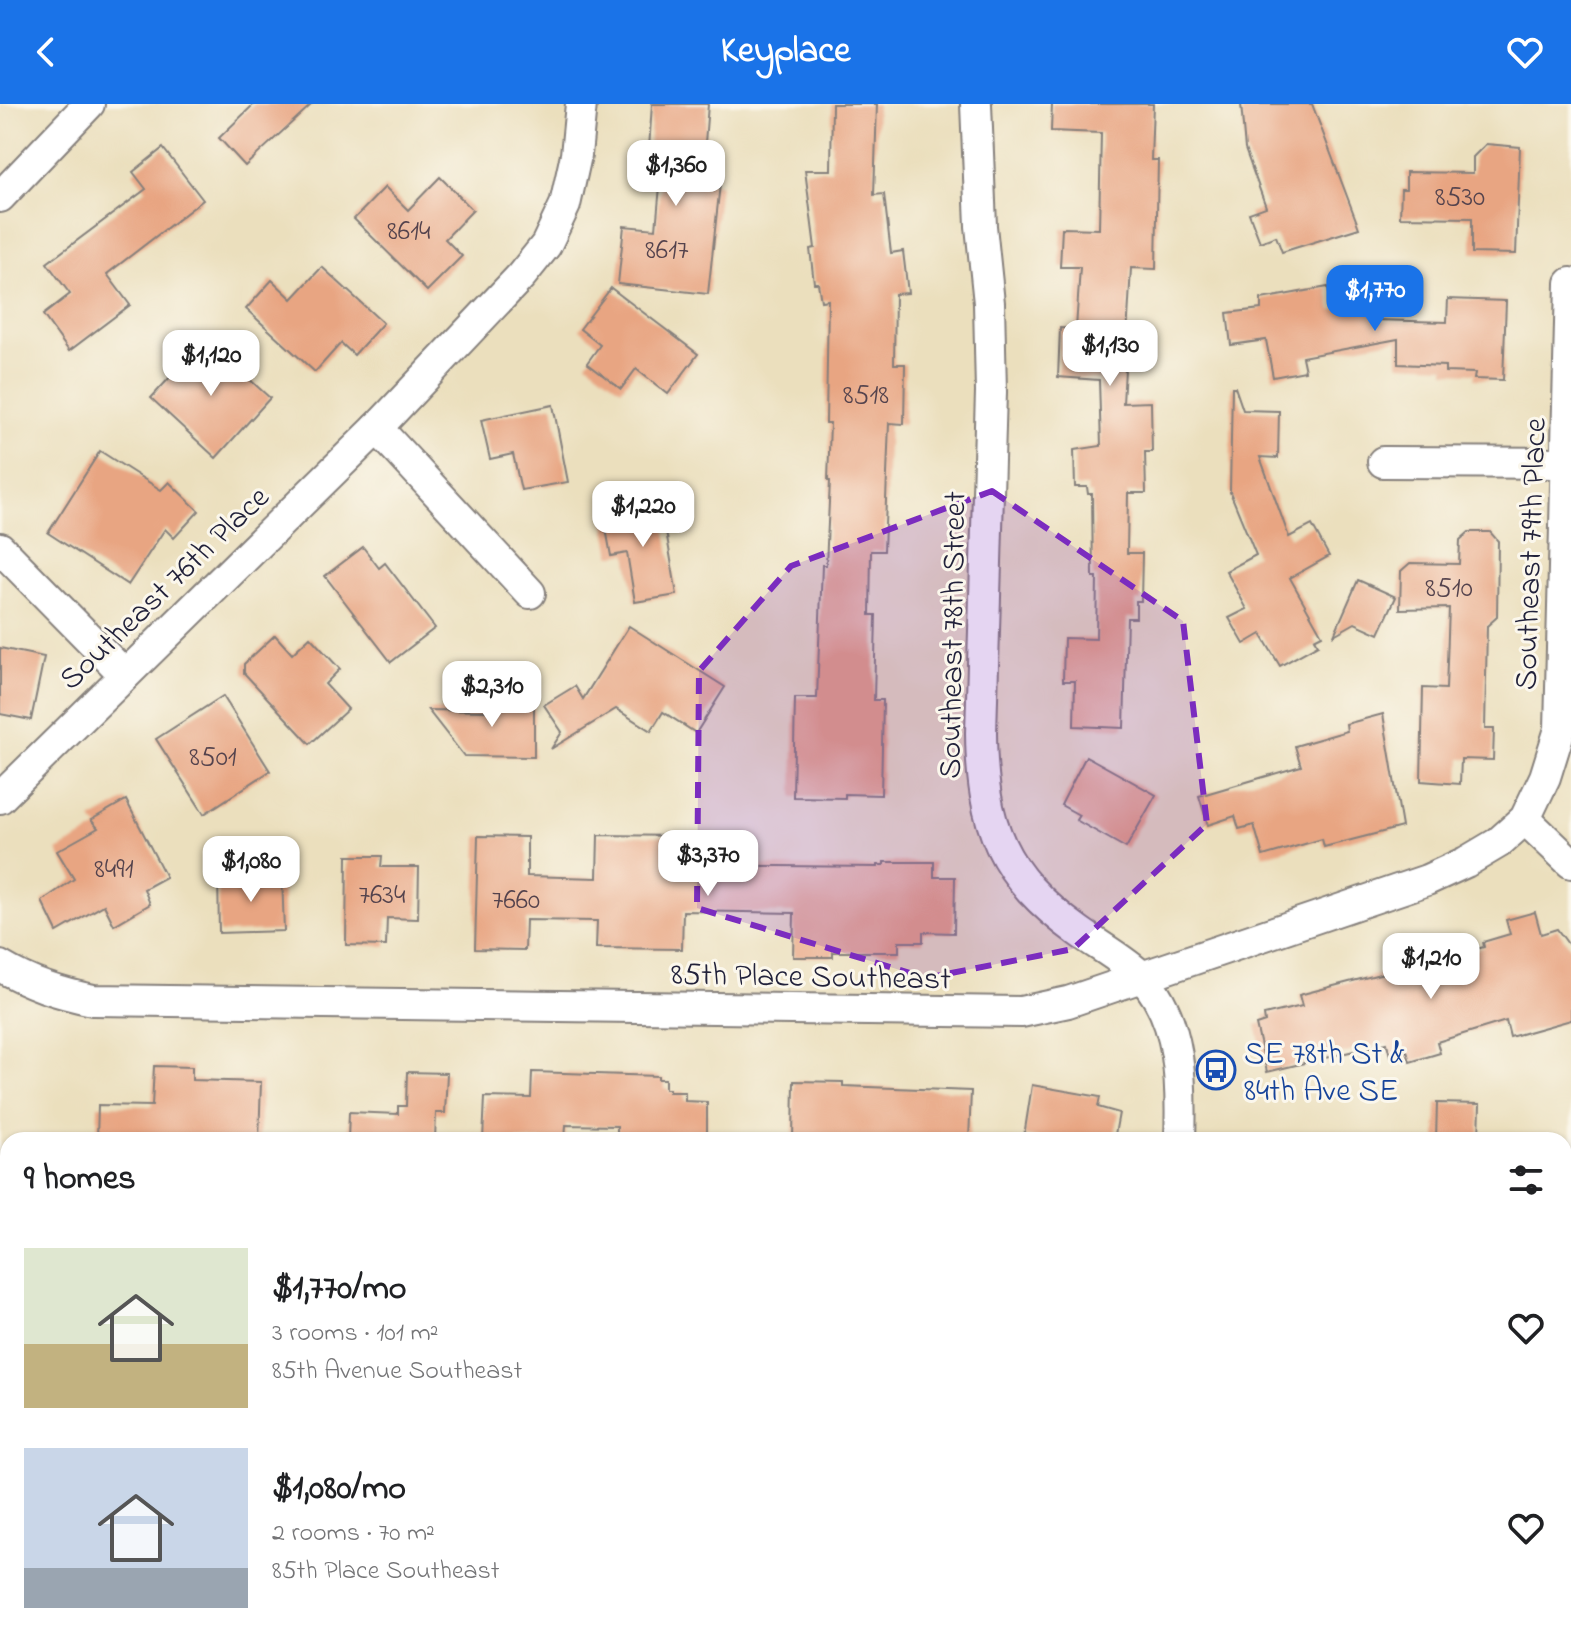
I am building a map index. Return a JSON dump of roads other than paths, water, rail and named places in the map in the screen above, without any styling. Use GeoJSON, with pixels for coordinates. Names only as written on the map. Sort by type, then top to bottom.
{"type":"FeatureCollection","features":[{"type":"Feature","properties":{"kind":"street"},"geometry":{"type":"LineString","coordinates":[[0,197],[89,104]]}},
{"type":"Feature","properties":{"kind":"street","name":"Southeast 76th Place"},"geometry":{"type":"LineString","coordinates":[[0,798],[377,428],[521,276],[546,245],[565,205],[576,155],[581,104]]}},
{"type":"Feature","properties":{"kind":"street","name":"Southeast 78th Street"},"geometry":{"type":"LineString","coordinates":[[976,104],[981,226],[989,303],[991,392],[981,733],[982,777],[988,815],[1013,867],[1047,908],[1142,977],[1169,1023],[1178,1063],[1180,1132]]}},
{"type":"Feature","properties":{"kind":"street","name":"Southeast 79th Place"},"geometry":{"type":"LineString","coordinates":[[1525,819],[1545,777],[1560,729],[1571,283]]}},
{"type":"Feature","properties":{"kind":"street"},"geometry":{"type":"LineString","coordinates":[[377,428],[530,593]]}},
{"type":"Feature","properties":{"kind":"street"},"geometry":{"type":"LineString","coordinates":[[1383,462],[1568,463]]}},
{"type":"Feature","properties":{"kind":"street"},"geometry":{"type":"LineString","coordinates":[[0,548],[125,675]]}},
{"type":"Feature","properties":{"kind":"street"},"geometry":{"type":"LineString","coordinates":[[1525,819],[1571,863]]}},
{"type":"Feature","properties":{"kind":"street","name":"85th Place Southeast"},"geometry":{"type":"LineString","coordinates":[[0,966],[54,992],[93,1000],[1021,1012],[1068,1002],[1427,880],[1498,843],[1525,819]]}},
{"type":"Feature","properties":{"kind":"place","name":"SE 78th St & 84th Ave SE"},"geometry":{"type":"Point","coordinates":[1216,1070]}}]}
